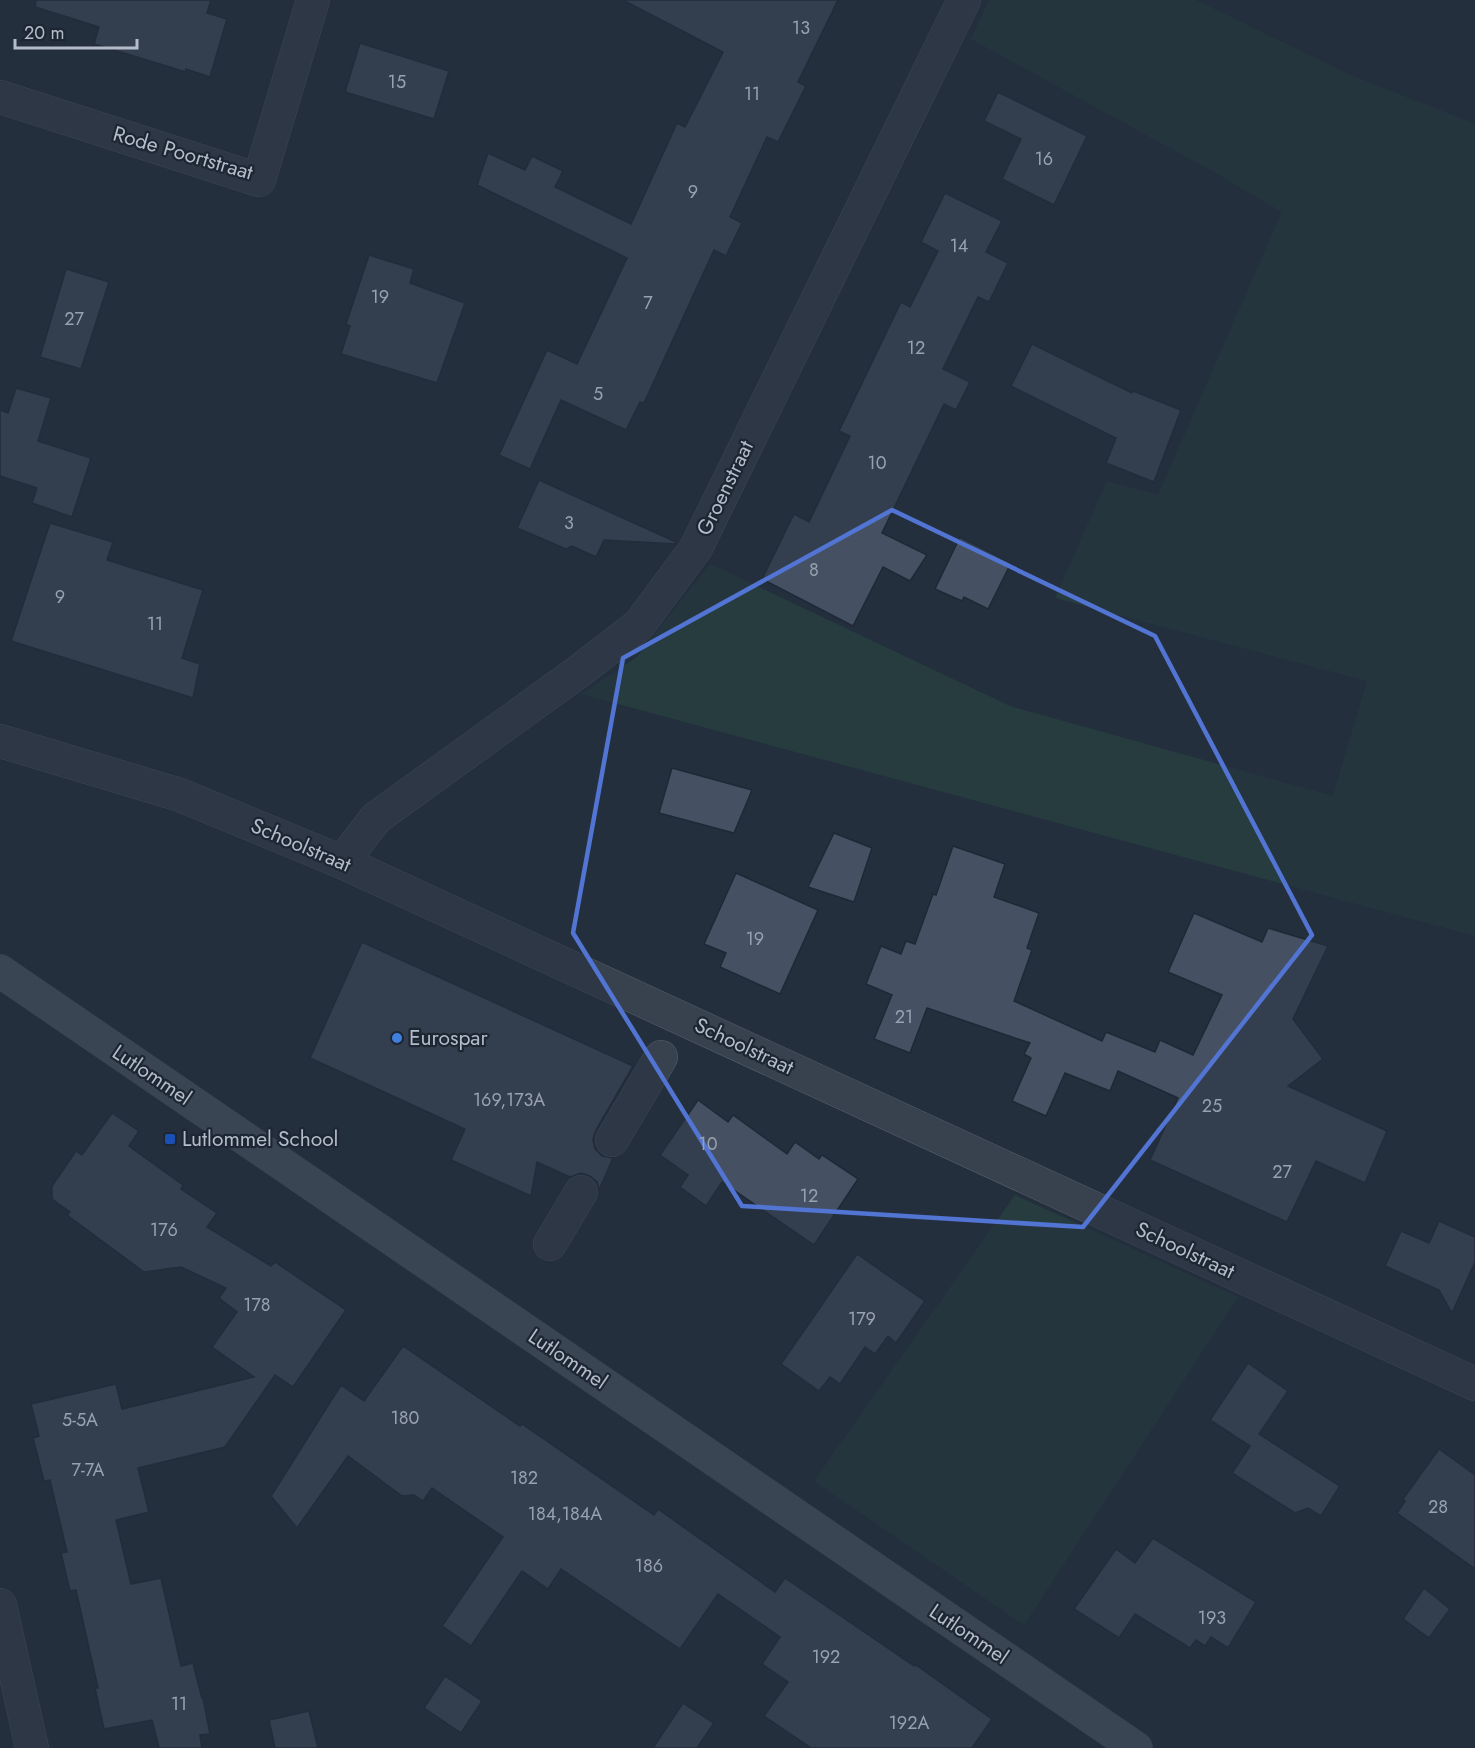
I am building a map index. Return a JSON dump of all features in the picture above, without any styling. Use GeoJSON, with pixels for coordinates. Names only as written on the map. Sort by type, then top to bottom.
{"type":"FeatureCollection","features":[{"type":"Feature","properties":{"kind":"main road","name":"Lutlommel"},"geometry":{"type":"LineString","coordinates":[[0,971],[1136,1748]]}},
{"type":"Feature","properties":{"kind":"street","name":"Rode Poortstraat"},"geometry":{"type":"LineString","coordinates":[[0,97],[259,180],[313,0]]}},
{"type":"Feature","properties":{"kind":"street","name":"Groenstraat"},"geometry":{"type":"LineString","coordinates":[[342,862],[376,818],[578,672],[639,625],[696,548],[964,0]]}},
{"type":"Feature","properties":{"kind":"street","name":"Schoolstraat"},"geometry":{"type":"LineString","coordinates":[[0,741],[180,795],[342,862],[1475,1384]]}},
{"type":"Feature","properties":{"kind":"street"},"geometry":{"type":"LineString","coordinates":[[612,1140],[661,1057]]}},
{"type":"Feature","properties":{"kind":"street"},"geometry":{"type":"LineString","coordinates":[[550,1244],[581,1192]]}},
{"type":"Feature","properties":{"kind":"street"},"geometry":{"type":"LineString","coordinates":[[0,1605],[32,1748]]}},
{"type":"Feature","properties":{"kind":"highlighted area"},"geometry":{"type":"Polygon","coordinates":[[[892,510],[1155,636],[1312,935],[1083,1227],[742,1206],[573,933],[623,658],[892,510]]]}},
{"type":"Feature","properties":{"kind":"green space"},"geometry":{"type":"Polygon","coordinates":[[[989,0],[1196,0],[1346,73],[1475,124],[1475,936],[581,694],[637,657],[710,564],[1010,706],[1333,796],[1367,681],[1055,598],[1107,481],[1158,495],[1282,212],[1214,172],[971,39],[989,0]]]}},
{"type":"Feature","properties":{"kind":"green space"},"geometry":{"type":"Polygon","coordinates":[[[1015,1195],[1238,1297],[1024,1625],[814,1481],[1015,1195]]]}},
{"type":"Feature","properties":{"kind":"building"},"geometry":{"type":"Polygon","coordinates":[[[36,0],[211,0],[207,13],[227,19],[210,77],[94,44],[99,27],[35,7],[36,0]]]}},
{"type":"Feature","properties":{"kind":"building"},"geometry":{"type":"Polygon","coordinates":[[[623,0],[838,0],[798,82],[806,86],[778,142],[767,137],[730,217],[742,223],[726,256],[714,250],[644,403],[640,402],[626,430],[561,400],[530,469],[499,455],[547,350],[577,364],[627,258],[477,185],[488,153],[525,170],[532,156],[563,171],[555,187],[631,224],[677,123],[685,127],[723,52],[623,0]]]}},
{"type":"Feature","properties":{"kind":"building"},"geometry":{"type":"Polygon","coordinates":[[[360,43],[449,71],[434,119],[345,92],[360,43]]]}},
{"type":"Feature","properties":{"kind":"building"},"geometry":{"type":"Polygon","coordinates":[[[998,92],[1087,136],[1054,205],[1002,179],[1021,139],[984,121],[998,92]]]}},
{"type":"Feature","properties":{"kind":"building"},"geometry":{"type":"Polygon","coordinates":[[[945,193],[1002,221],[986,252],[1008,263],[989,302],[978,297],[943,369],[970,382],[956,410],[944,404],[882,533],[927,555],[910,581],[883,567],[853,626],[762,579],[794,514],[809,522],[850,436],[839,431],[901,302],[910,307],[938,251],[921,242],[945,193]]]}},
{"type":"Feature","properties":{"kind":"building"},"geometry":{"type":"Polygon","coordinates":[[[369,255],[414,269],[410,283],[465,303],[437,383],[341,354],[350,326],[346,324],[369,255]]]}},
{"type":"Feature","properties":{"kind":"building"},"geometry":{"type":"Polygon","coordinates":[[[66,269],[109,282],[81,369],[40,357],[66,269]]]}},
{"type":"Feature","properties":{"kind":"building"},"geometry":{"type":"Polygon","coordinates":[[[1032,344],[1132,393],[1133,391],[1181,410],[1154,482],[1106,463],[1116,438],[1011,386],[1032,344]]]}},
{"type":"Feature","properties":{"kind":"building"},"geometry":{"type":"Polygon","coordinates":[[[16,388],[51,398],[38,441],[91,458],[72,517],[32,503],[37,488],[0,476],[0,410],[8,413],[16,388]]]}},
{"type":"Feature","properties":{"kind":"building"},"geometry":{"type":"Polygon","coordinates":[[[539,480],[676,542],[676,544],[604,540],[596,557],[572,546],[566,549],[517,528],[539,480]]]}},
{"type":"Feature","properties":{"kind":"building"},"geometry":{"type":"Polygon","coordinates":[[[50,523],[113,542],[107,560],[203,590],[182,658],[200,664],[193,698],[11,641],[50,523]]]}},
{"type":"Feature","properties":{"kind":"building"},"geometry":{"type":"Polygon","coordinates":[[[960,537],[1011,563],[988,609],[964,597],[962,601],[935,589],[960,537]]]}},
{"type":"Feature","properties":{"kind":"building"},"geometry":{"type":"Polygon","coordinates":[[[672,768],[752,790],[734,833],[659,813],[672,768]]]}},
{"type":"Feature","properties":{"kind":"building"},"geometry":{"type":"Polygon","coordinates":[[[834,833],[872,848],[854,902],[808,887],[834,833]]]}},
{"type":"Feature","properties":{"kind":"building"},"geometry":{"type":"Polygon","coordinates":[[[953,846],[1005,864],[994,897],[1039,913],[1027,948],[1032,950],[1014,1001],[1102,1041],[1106,1032],[1155,1052],[1160,1040],[1193,1055],[1222,995],[1168,972],[1194,913],[1262,942],[1268,928],[1328,946],[1293,1019],[1323,1059],[1288,1086],[1387,1131],[1365,1183],[1316,1161],[1287,1222],[1150,1160],[1178,1098],[1118,1071],[1110,1091],[1065,1073],[1046,1116],[1012,1101],[1031,1058],[1024,1054],[1030,1043],[927,1008],[910,1053],[874,1039],[892,995],[866,984],[881,946],[901,954],[906,941],[915,944],[933,894],[936,895],[953,846]]]}},
{"type":"Feature","properties":{"kind":"building"},"geometry":{"type":"Polygon","coordinates":[[[736,873],[818,910],[780,994],[720,967],[726,953],[704,944],[736,873]]]}},
{"type":"Feature","properties":{"kind":"building"},"geometry":{"type":"Polygon","coordinates":[[[362,942],[633,1066],[593,1139],[595,1149],[602,1156],[613,1158],[599,1190],[597,1182],[590,1176],[581,1173],[570,1177],[537,1162],[531,1196],[451,1160],[465,1129],[310,1058],[362,942]]]}},
{"type":"Feature","properties":{"kind":"building"},"geometry":{"type":"Polygon","coordinates":[[[698,1100],[728,1122],[733,1115],[787,1154],[795,1142],[819,1159],[822,1155],[858,1179],[814,1245],[722,1182],[706,1206],[680,1187],[688,1175],[660,1155],[698,1100]]]}},
{"type":"Feature","properties":{"kind":"building"},"geometry":{"type":"Polygon","coordinates":[[[112,1113],[139,1131],[129,1146],[183,1185],[181,1189],[217,1213],[207,1227],[271,1266],[275,1262],[346,1310],[293,1387],[275,1375],[225,1447],[138,1468],[149,1512],[116,1520],[131,1584],[161,1578],[181,1666],[193,1663],[203,1698],[210,1734],[200,1735],[202,1748],[159,1748],[152,1720],[104,1729],[95,1688],[98,1688],[76,1590],[70,1591],[61,1553],[67,1552],[50,1480],[44,1481],[33,1438],[39,1436],[31,1404],[116,1384],[122,1409],[254,1377],[212,1347],[237,1312],[219,1298],[226,1288],[181,1267],[144,1272],[67,1215],[70,1212],[52,1199],[52,1186],[76,1151],[82,1155],[112,1113]]]}},
{"type":"Feature","properties":{"kind":"building"},"geometry":{"type":"Polygon","coordinates":[[[1439,1221],[1475,1237],[1475,1262],[1452,1313],[1439,1290],[1385,1266],[1401,1231],[1429,1243],[1439,1221]]]}},
{"type":"Feature","properties":{"kind":"building"},"geometry":{"type":"Polygon","coordinates":[[[857,1254],[925,1301],[896,1343],[888,1336],[875,1354],[865,1347],[840,1384],[830,1377],[819,1391],[781,1364],[857,1254]]]}},
{"type":"Feature","properties":{"kind":"building"},"geometry":{"type":"Polygon","coordinates":[[[403,1346],[654,1515],[658,1509],[775,1592],[785,1578],[914,1666],[916,1665],[992,1719],[972,1748],[811,1748],[764,1716],[788,1682],[762,1664],[780,1637],[718,1594],[680,1649],[561,1569],[548,1589],[522,1571],[471,1646],[442,1626],[503,1537],[432,1488],[423,1501],[414,1495],[402,1496],[348,1456],[297,1528],[271,1496],[341,1385],[364,1401],[403,1346]]]}},
{"type":"Feature","properties":{"kind":"building"},"geometry":{"type":"Polygon","coordinates":[[[1248,1363],[1288,1391],[1259,1434],[1340,1486],[1321,1516],[1308,1508],[1295,1513],[1232,1473],[1250,1446],[1210,1420],[1248,1363]]]}},
{"type":"Feature","properties":{"kind":"building"},"geometry":{"type":"Polygon","coordinates":[[[1439,1449],[1475,1475],[1475,1569],[1397,1513],[1405,1501],[1403,1499],[1439,1449]]]}},
{"type":"Feature","properties":{"kind":"building"},"geometry":{"type":"Polygon","coordinates":[[[1153,1538],[1256,1602],[1228,1648],[1211,1637],[1205,1646],[1196,1640],[1190,1648],[1135,1614],[1119,1638],[1074,1609],[1116,1549],[1135,1563],[1153,1538]]]}},
{"type":"Feature","properties":{"kind":"building"},"geometry":{"type":"Polygon","coordinates":[[[1424,1588],[1450,1609],[1429,1638],[1403,1619],[1424,1588]]]}},
{"type":"Feature","properties":{"kind":"building"},"geometry":{"type":"Polygon","coordinates":[[[445,1676],[482,1701],[461,1733],[424,1708],[445,1676]]]}},
{"type":"Feature","properties":{"kind":"building"},"geometry":{"type":"Polygon","coordinates":[[[683,1703],[714,1723],[697,1748],[653,1748],[683,1703]]]}},
{"type":"Feature","properties":{"kind":"building"},"geometry":{"type":"Polygon","coordinates":[[[309,1711],[318,1748],[275,1748],[269,1720],[309,1711]]]}},
{"type":"Feature","properties":{"kind":"place","name":"Eurospar"},"geometry":{"type":"Point","coordinates":[397,1038]}},
{"type":"Feature","properties":{"kind":"place","name":"Lutlommel School"},"geometry":{"type":"Point","coordinates":[170,1139]}}]}
